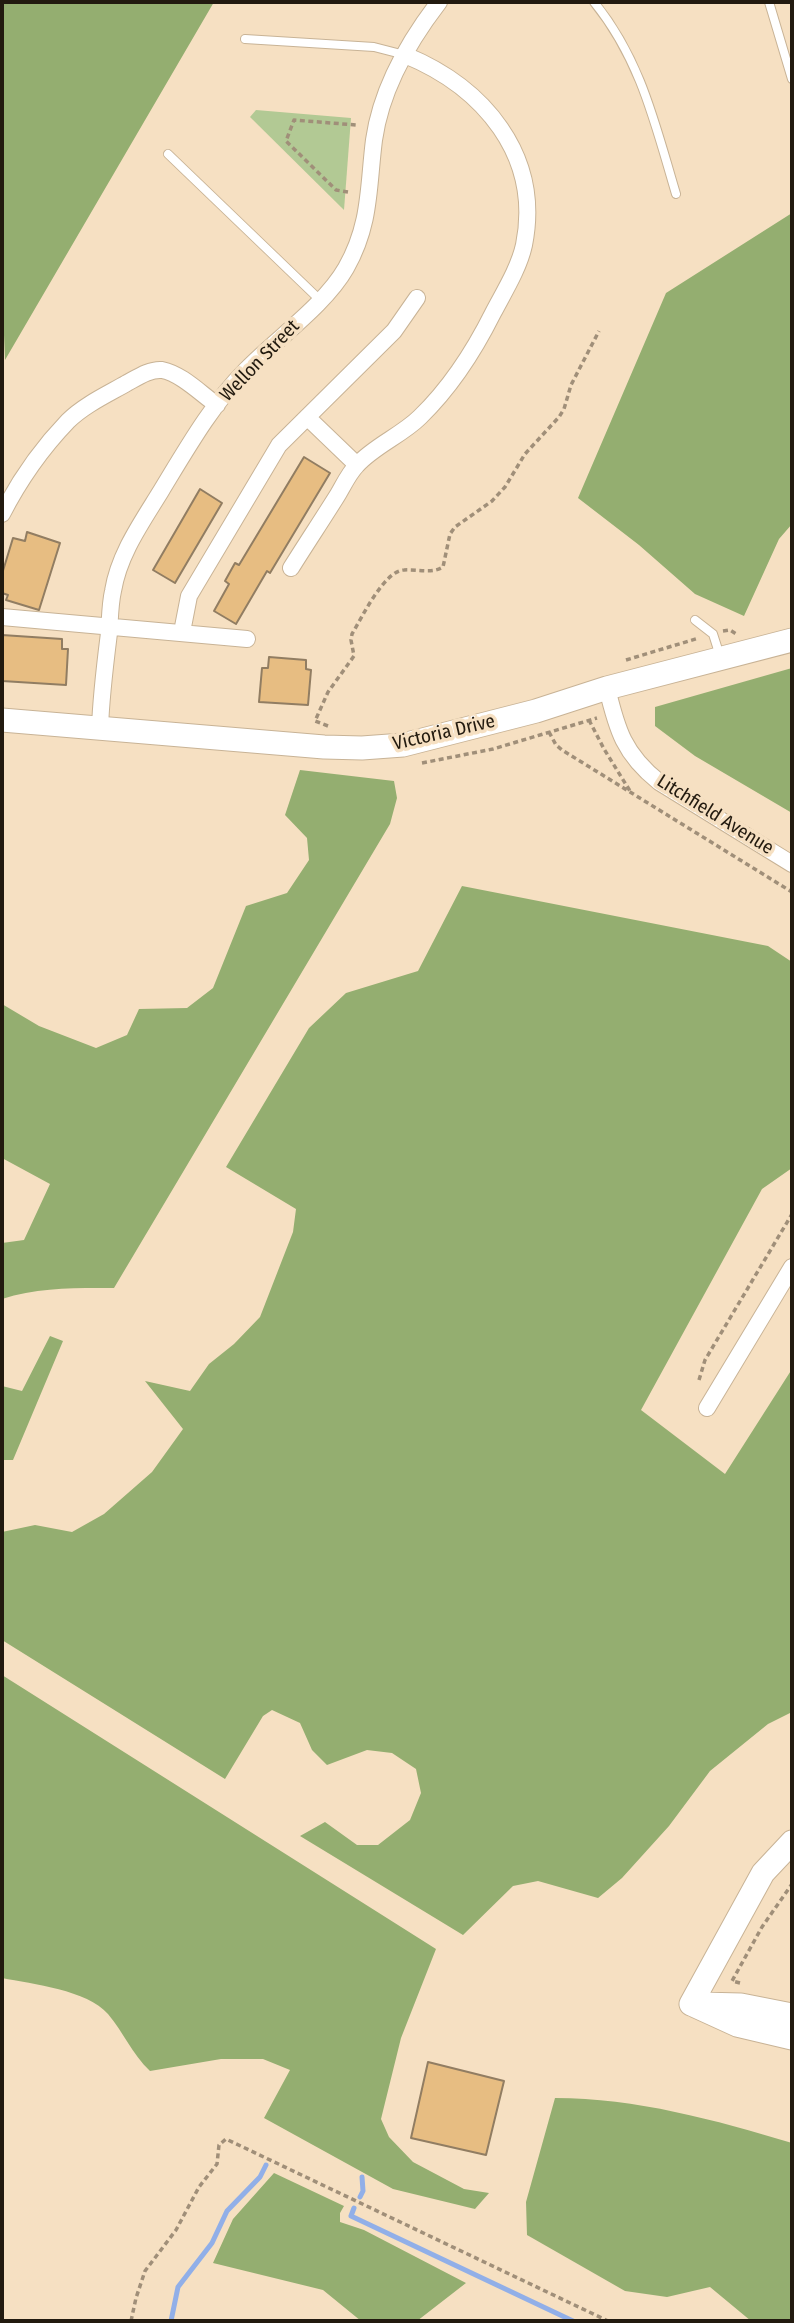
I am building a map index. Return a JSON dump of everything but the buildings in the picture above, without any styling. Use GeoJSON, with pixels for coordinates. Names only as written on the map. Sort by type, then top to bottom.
{"type":"FeatureCollection","features":[{"type":"Feature","properties":{"kind":"street","name":"Wellon Street"},"geometry":{"type":"LineString","coordinates":[[100,728],[113,590],[123,557],[182,456],[217,405],[244,372],[320,300],[346,268],[365,223],[374,138],[380,111],[405,55],[439,2]]}},
{"type":"Feature","properties":{"kind":"street"},"geometry":{"type":"LineString","coordinates":[[291,568],[357,465],[420,418],[458,373],[476,346],[512,276],[524,246],[527,212],[522,175],[509,141],[489,113],[464,88],[433,67],[405,55]]}},
{"type":"Feature","properties":{"kind":"street"},"geometry":{"type":"LineString","coordinates":[[182,632],[189,596],[279,445],[394,331],[417,298]]}},
{"type":"Feature","properties":{"kind":"street"},"geometry":{"type":"LineString","coordinates":[[2,514],[40,454],[70,420],[106,394],[146,373],[159,370],[169,372],[217,405]]}},
{"type":"Feature","properties":{"kind":"street"},"geometry":{"type":"LineString","coordinates":[[307,417],[357,465]]}},
{"type":"Feature","properties":{"kind":"street"},"geometry":{"type":"LineString","coordinates":[[2,617],[247,639]]}},
{"type":"Feature","properties":{"kind":"street","name":"Victoria Drive"},"geometry":{"type":"LineString","coordinates":[[2,720],[324,747],[403,745],[792,640]]}},
{"type":"Feature","properties":{"kind":"street","name":"Litchfield Avenue"},"geometry":{"type":"LineString","coordinates":[[607,688],[617,729],[636,762],[659,782],[792,863]]}},
{"type":"Feature","properties":{"kind":"street"},"geometry":{"type":"LineString","coordinates":[[707,1408],[792,1267]]}},
{"type":"Feature","properties":{"kind":"street"},"geometry":{"type":"LineString","coordinates":[[691,2004],[764,1873],[792,1842]]}},
{"type":"Feature","properties":{"kind":"street"},"geometry":{"type":"LineString","coordinates":[[691,2004],[741,2005],[792,2015]]}},
{"type":"Feature","properties":{"kind":"street"},"geometry":{"type":"LineString","coordinates":[[691,2004],[737,2025],[792,2038]]}},
{"type":"Feature","properties":{"kind":"lane"},"geometry":{"type":"LineString","coordinates":[[594,2],[627,51],[641,81],[676,194]]}},
{"type":"Feature","properties":{"kind":"lane"},"geometry":{"type":"LineString","coordinates":[[769,2],[792,79]]}},
{"type":"Feature","properties":{"kind":"lane"},"geometry":{"type":"LineString","coordinates":[[245,39],[374,47],[405,55]]}},
{"type":"Feature","properties":{"kind":"lane"},"geometry":{"type":"LineString","coordinates":[[168,153],[320,300]]}},
{"type":"Feature","properties":{"kind":"lane"},"geometry":{"type":"LineString","coordinates":[[695,620],[713,634],[721,659]]}},
{"type":"Feature","properties":{"kind":"path"},"geometry":{"type":"LineString","coordinates":[[348,192],[336,190],[286,141],[294,120],[356,125]]}},
{"type":"Feature","properties":{"kind":"path"},"geometry":{"type":"LineString","coordinates":[[331,728],[314,721],[328,692],[354,656],[352,634],[385,582],[400,569],[437,571],[443,567],[450,534],[455,527],[492,501],[505,487],[525,454],[559,417],[571,385],[599,331]]}},
{"type":"Feature","properties":{"kind":"path"},"geometry":{"type":"LineString","coordinates":[[624,661],[730,630],[738,636]]}},
{"type":"Feature","properties":{"kind":"path"},"geometry":{"type":"LineString","coordinates":[[412,765],[523,742],[597,718]]}},
{"type":"Feature","properties":{"kind":"path"},"geometry":{"type":"LineString","coordinates":[[589,720],[632,793]]}},
{"type":"Feature","properties":{"kind":"path"},"geometry":{"type":"LineString","coordinates":[[549,732],[556,746],[562,750],[792,892]]}},
{"type":"Feature","properties":{"kind":"path"},"geometry":{"type":"LineString","coordinates":[[699,1380],[705,1360],[792,1214]]}},
{"type":"Feature","properties":{"kind":"path"},"geometry":{"type":"LineString","coordinates":[[732,1981],[762,1927],[792,1884]]}},
{"type":"Feature","properties":{"kind":"path"},"geometry":{"type":"LineString","coordinates":[[131,2321],[145,2271],[176,2230],[190,2200],[217,2164],[219,2145],[226,2139],[608,2321]]}},
{"type":"Feature","properties":{"kind":"green space"},"geometry":{"type":"Polygon","coordinates":[[[2,2],[214,2],[5,360],[2,285],[2,2]]]}},
{"type":"Feature","properties":{"kind":"green space"},"geometry":{"type":"Polygon","coordinates":[[[256,110],[351,118],[344,210],[250,117],[256,110]]]}},
{"type":"Feature","properties":{"kind":"green space"},"geometry":{"type":"Polygon","coordinates":[[[792,213],[792,524],[779,539],[744,616],[695,594],[639,545],[578,498],[666,293],[792,213]]]}},
{"type":"Feature","properties":{"kind":"green space"},"geometry":{"type":"Polygon","coordinates":[[[792,668],[792,813],[695,756],[655,726],[655,707],[792,668]]]}},
{"type":"Feature","properties":{"kind":"green space"},"geometry":{"type":"Polygon","coordinates":[[[300,770],[394,781],[397,798],[390,824],[114,1288],[44,1290],[2,1299],[2,1243],[24,1240],[50,1184],[2,1158],[2,1004],[39,1026],[96,1048],[127,1035],[139,1009],[187,1008],[213,988],[246,906],[287,893],[309,860],[307,838],[285,815],[300,770]]]}},
{"type":"Feature","properties":{"kind":"green space"},"geometry":{"type":"Polygon","coordinates":[[[462,886],[768,946],[792,962],[792,1168],[762,1189],[641,1410],[725,1474],[792,1369],[792,1712],[768,1724],[710,1771],[669,1826],[622,1878],[598,1898],[538,1881],[513,1886],[463,1935],[300,1836],[325,1822],[357,1845],[378,1845],[410,1820],[421,1793],[416,1769],[392,1753],[367,1750],[327,1765],[312,1750],[300,1723],[272,1710],[263,1716],[225,1779],[2,1640],[2,1532],[35,1525],[72,1532],[104,1514],[152,1472],[183,1429],[145,1381],[190,1391],[209,1364],[234,1344],[260,1317],[293,1232],[296,1209],[226,1167],[309,1028],[346,993],[418,971],[462,886]]]}},
{"type":"Feature","properties":{"kind":"green space"},"geometry":{"type":"Polygon","coordinates":[[[50,1336],[63,1341],[13,1460],[2,1460],[2,1386],[22,1391],[50,1336]]]}},
{"type":"Feature","properties":{"kind":"green space"},"geometry":{"type":"Polygon","coordinates":[[[2,1675],[436,1949],[401,2038],[381,2119],[389,2137],[413,2162],[464,2189],[489,2193],[475,2209],[393,2189],[264,2118],[290,2070],[263,2059],[221,2059],[150,2071],[108,2014],[99,2006],[59,1989],[2,1978],[2,1675]]]}},
{"type":"Feature","properties":{"kind":"green space"},"geometry":{"type":"Polygon","coordinates":[[[555,2098],[645,2106],[734,2126],[792,2143],[792,2321],[751,2321],[710,2287],[667,2297],[625,2291],[527,2235],[526,2202],[555,2098]]]}},
{"type":"Feature","properties":{"kind":"green space"},"geometry":{"type":"Polygon","coordinates":[[[274,2173],[344,2206],[340,2213],[340,2222],[364,2230],[466,2283],[417,2321],[361,2321],[323,2290],[213,2263],[233,2219],[274,2173]]]}},
{"type":"Feature","properties":{"kind":"waterway"},"geometry":{"type":"LineString","coordinates":[[171,2321],[178,2287],[212,2243],[227,2211],[260,2177],[266,2165]]}},
{"type":"Feature","properties":{"kind":"waterway"},"geometry":{"type":"LineString","coordinates":[[360,2197],[363,2191],[362,2177]]}},
{"type":"Feature","properties":{"kind":"waterway"},"geometry":{"type":"LineString","coordinates":[[354,2208],[351,2216],[573,2321]]}}]}
